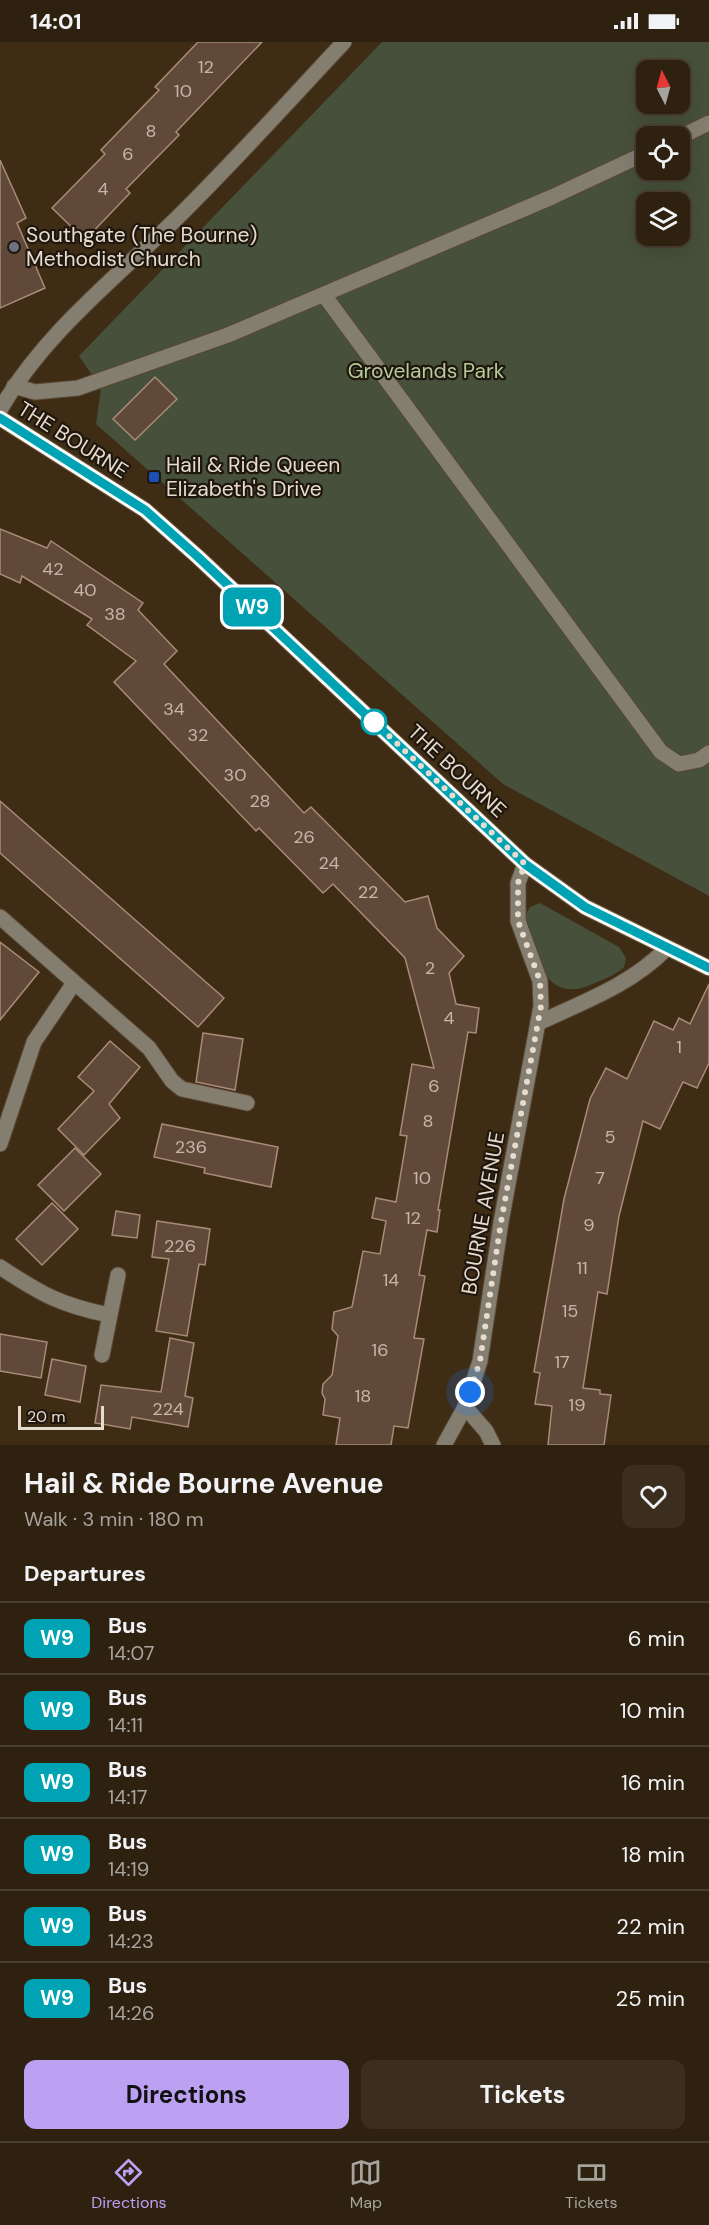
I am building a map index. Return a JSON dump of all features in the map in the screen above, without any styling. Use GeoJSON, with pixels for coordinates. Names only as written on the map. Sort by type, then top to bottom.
{"type":"FeatureCollection","features":[{"type":"Feature","properties":{"kind":"main road","name":"THE BOURNE"},"geometry":{"type":"LineString","coordinates":[[0,418],[145,510],[525,864],[585,907],[709,968]]}},
{"type":"Feature","properties":{"kind":"street"},"geometry":{"type":"LineString","coordinates":[[0,410],[14,386],[60,332],[210,186],[344,42]]}},
{"type":"Feature","properties":{"kind":"street"},"geometry":{"type":"LineString","coordinates":[[690,132],[709,123]]}},
{"type":"Feature","properties":{"kind":"street"},"geometry":{"type":"LineString","coordinates":[[14,386],[35,392],[78,388],[228,335],[636,157]]}},
{"type":"Feature","properties":{"kind":"street"},"geometry":{"type":"LineString","coordinates":[[324,295],[661,752],[679,764],[699,760],[709,753]]}},
{"type":"Feature","properties":{"kind":"street","name":"BOURNE AVENUE"},"geometry":{"type":"LineString","coordinates":[[444,1445],[465,1407],[480,1361],[501,1222],[541,1006],[540,981],[524,941],[516,901],[518,883],[525,864]]}},
{"type":"Feature","properties":{"kind":"street"},"geometry":{"type":"LineString","coordinates":[[0,916],[149,1047],[172,1081],[182,1089],[247,1103]]}},
{"type":"Feature","properties":{"kind":"street"},"geometry":{"type":"LineString","coordinates":[[538,1023],[628,980],[653,962],[667,948]]}},
{"type":"Feature","properties":{"kind":"street"},"geometry":{"type":"LineString","coordinates":[[0,1144],[34,1042],[74,983]]}},
{"type":"Feature","properties":{"kind":"street"},"geometry":{"type":"LineString","coordinates":[[0,1267],[49,1298],[71,1307],[109,1315]]}},
{"type":"Feature","properties":{"kind":"street"},"geometry":{"type":"LineString","coordinates":[[102,1355],[118,1275]]}},
{"type":"Feature","properties":{"kind":"street"},"geometry":{"type":"LineString","coordinates":[[465,1407],[486,1431],[493,1445]]}},
{"type":"Feature","properties":{"kind":"green space","name":"Grovelands Park"},"geometry":{"type":"Polygon","coordinates":[[[382,42],[709,42],[709,896],[503,784],[96,424],[101,388],[79,356],[382,42]]]}},
{"type":"Feature","properties":{"kind":"green space"},"geometry":{"type":"Polygon","coordinates":[[[540,903],[619,947],[626,958],[624,967],[610,976],[578,989],[564,988],[553,983],[538,960],[525,916],[530,907],[540,903]]]}},
{"type":"Feature","properties":{"kind":"building"},"geometry":{"type":"Polygon","coordinates":[[[198,42],[262,42],[176,132],[179,135],[126,189],[130,193],[85,240],[52,208],[105,154],[101,150],[159,90],[155,87],[198,42]]]}},
{"type":"Feature","properties":{"kind":"building","name":"Southgate (The Bourne) Methodist Church"},"geometry":{"type":"Polygon","coordinates":[[[0,160],[26,218],[17,223],[45,288],[0,308],[0,160]]]}},
{"type":"Feature","properties":{"kind":"building"},"geometry":{"type":"Polygon","coordinates":[[[155,377],[177,399],[135,440],[113,419],[155,377]]]}},
{"type":"Feature","properties":{"kind":"building"},"geometry":{"type":"Polygon","coordinates":[[[0,529],[47,548],[51,541],[143,603],[138,610],[177,651],[164,664],[304,813],[311,807],[405,902],[428,896],[437,928],[464,956],[449,973],[456,1004],[479,1008],[476,1033],[468,1032],[438,1210],[440,1210],[437,1232],[427,1230],[419,1275],[425,1276],[414,1338],[424,1339],[408,1428],[394,1426],[391,1445],[336,1445],[340,1418],[323,1415],[325,1399],[322,1393],[323,1384],[332,1375],[338,1336],[332,1329],[334,1312],[352,1307],[363,1251],[380,1254],[386,1221],[372,1218],[376,1198],[396,1202],[407,1136],[400,1135],[412,1064],[434,1068],[405,958],[333,884],[323,893],[259,828],[256,831],[114,682],[136,661],[87,625],[92,619],[22,576],[20,583],[0,574],[0,529]]]}},
{"type":"Feature","properties":{"kind":"building"},"geometry":{"type":"Polygon","coordinates":[[[0,801],[224,998],[198,1027],[0,853],[0,801]]]}},
{"type":"Feature","properties":{"kind":"building"},"geometry":{"type":"Polygon","coordinates":[[[0,942],[39,972],[0,1020],[0,942]]]}},
{"type":"Feature","properties":{"kind":"building"},"geometry":{"type":"Polygon","coordinates":[[[709,984],[709,1063],[697,1088],[683,1082],[660,1129],[643,1121],[619,1216],[607,1294],[598,1292],[583,1388],[600,1390],[600,1394],[611,1395],[604,1445],[548,1445],[552,1406],[535,1404],[540,1373],[534,1372],[564,1199],[590,1099],[606,1068],[627,1079],[654,1021],[673,1030],[679,1018],[690,1024],[709,984]]]}},
{"type":"Feature","properties":{"kind":"building"},"geometry":{"type":"Polygon","coordinates":[[[203,1033],[243,1039],[235,1090],[196,1082],[203,1033]]]}},
{"type":"Feature","properties":{"kind":"building"},"geometry":{"type":"Polygon","coordinates":[[[110,1041],[140,1067],[109,1104],[120,1118],[84,1155],[58,1129],[94,1091],[78,1077],[110,1041]]]}},
{"type":"Feature","properties":{"kind":"building"},"geometry":{"type":"Polygon","coordinates":[[[162,1124],[278,1147],[271,1187],[204,1173],[205,1168],[154,1157],[162,1124]]]}},
{"type":"Feature","properties":{"kind":"building"},"geometry":{"type":"Polygon","coordinates":[[[75,1148],[101,1174],[64,1211],[38,1185],[75,1148]]]}},
{"type":"Feature","properties":{"kind":"building"},"geometry":{"type":"Polygon","coordinates":[[[52,1203],[78,1229],[42,1265],[16,1239],[52,1203]]]}},
{"type":"Feature","properties":{"kind":"building"},"geometry":{"type":"Polygon","coordinates":[[[116,1211],[140,1215],[137,1238],[112,1235],[116,1211]]]}},
{"type":"Feature","properties":{"kind":"building"},"geometry":{"type":"Polygon","coordinates":[[[157,1221],[210,1229],[205,1265],[199,1264],[187,1336],[156,1331],[169,1259],[152,1257],[157,1221]]]}},
{"type":"Feature","properties":{"kind":"building"},"geometry":{"type":"Polygon","coordinates":[[[0,1334],[47,1342],[41,1378],[0,1371],[0,1334]]]}},
{"type":"Feature","properties":{"kind":"building"},"geometry":{"type":"Polygon","coordinates":[[[170,1338],[194,1343],[185,1396],[193,1398],[188,1427],[132,1417],[130,1429],[95,1423],[101,1385],[161,1392],[170,1338]]]}},
{"type":"Feature","properties":{"kind":"building"},"geometry":{"type":"Polygon","coordinates":[[[52,1359],[86,1366],[80,1402],[45,1395],[52,1359]]]}},
{"type":"Feature","properties":{"kind":"bus line","name":"W9"},"geometry":{"type":"LineString","coordinates":[[0,418],[145,510],[525,864],[585,907],[709,968]]}},
{"type":"Feature","properties":{"kind":"place","name":"Southgate (The Bourne) Methodist Church"},"geometry":{"type":"Point","coordinates":[14,247]}},
{"type":"Feature","properties":{"kind":"place","name":"Hail & Ride Queen Elizabeth's Drive"},"geometry":{"type":"Point","coordinates":[154,477]}},
{"type":"Feature","properties":{"kind":"route"},"geometry":{"type":"LineString","coordinates":[[374,722],[370,718],[525,864],[518,883],[516,901],[518,921],[540,981],[541,1006],[501,1222],[480,1361],[470,1392]]}}]}
